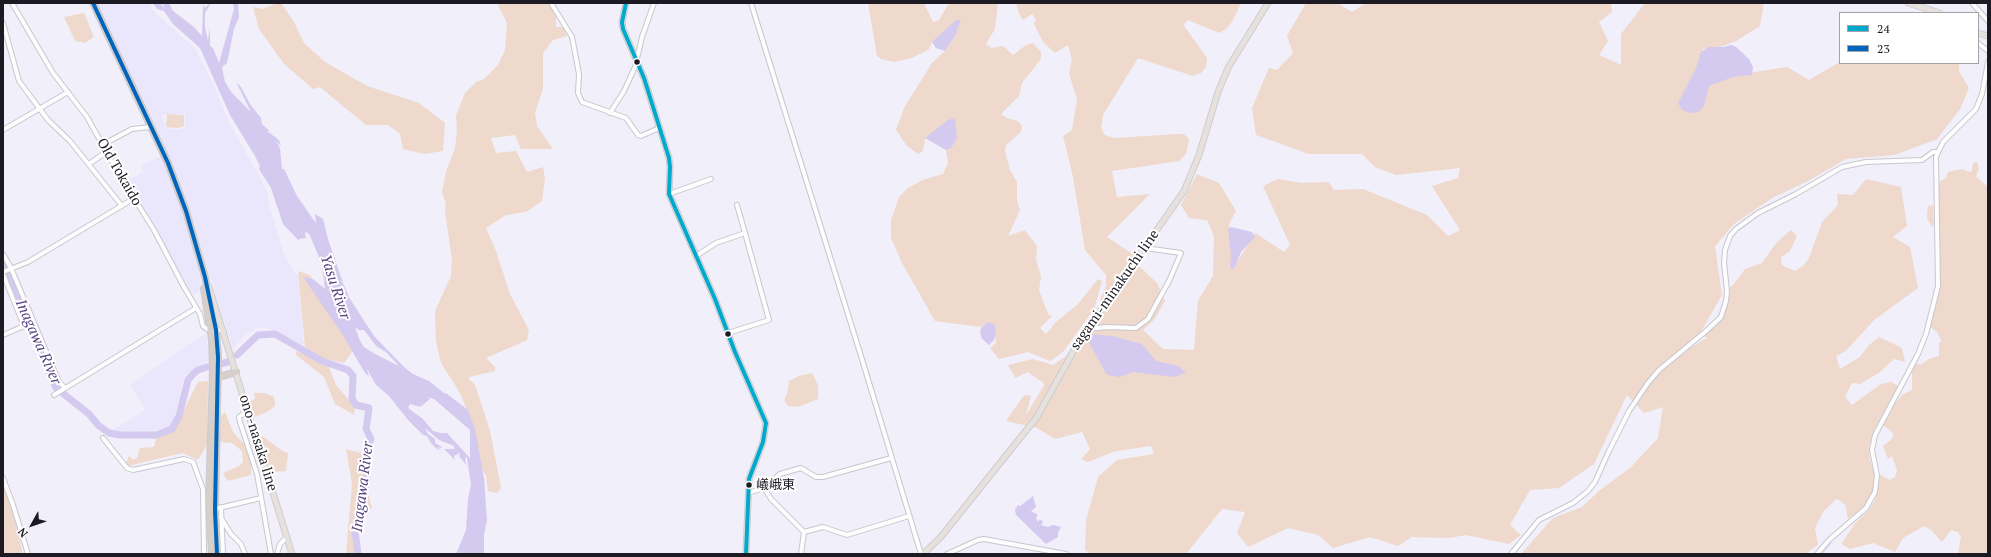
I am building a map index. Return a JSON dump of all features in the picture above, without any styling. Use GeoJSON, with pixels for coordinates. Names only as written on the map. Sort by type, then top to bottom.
{"type":"FeatureCollection","features":[{"type":"Feature","properties":{"kind":"highway"},"geometry":{"type":"LineString","coordinates":[[93,3],[176,183],[195,239],[205,276],[213,316],[210,328]]}},
{"type":"Feature","properties":{"kind":"highway"},"geometry":{"type":"LineString","coordinates":[[195,239],[216,361],[209,501],[212,554]]}},
{"type":"Feature","properties":{"kind":"highway"},"geometry":{"type":"LineString","coordinates":[[216,370],[219,378],[215,498],[217,554]]}},
{"type":"Feature","properties":{"kind":"highway"},"geometry":{"type":"LineString","coordinates":[[219,378],[236,372]]}},
{"type":"Feature","properties":{"kind":"main road"},"geometry":{"type":"LineString","coordinates":[[626,3],[622,22],[636,61],[644,78],[670,167],[669,194],[766,423],[763,442],[749,479],[746,554]]}},
{"type":"Feature","properties":{"kind":"main road","name":"sagami-minakuchi line"},"geometry":{"type":"LineString","coordinates":[[922,554],[940,538],[1037,417],[1068,359],[1087,329],[1145,248],[1190,180],[1228,68],[1268,3]]}},
{"type":"Feature","properties":{"kind":"main road"},"geometry":{"type":"LineString","coordinates":[[1908,3],[1937,12]]}},
{"type":"Feature","properties":{"kind":"main road","name":"ono-nasaka line"},"geometry":{"type":"LineString","coordinates":[[205,276],[224,332],[292,554]]}},
{"type":"Feature","properties":{"kind":"main road"},"geometry":{"type":"LineString","coordinates":[[207,307],[224,332]]}},
{"type":"Feature","properties":{"kind":"street","name":"Old Tokaido"},"geometry":{"type":"LineString","coordinates":[[12,3],[53,73],[87,116],[133,199],[154,230],[196,308],[210,328]]}},
{"type":"Feature","properties":{"kind":"street"},"geometry":{"type":"LineString","coordinates":[[550,3],[572,37],[579,74],[580,98],[587,105],[629,120],[638,135],[641,136],[659,128]]}},
{"type":"Feature","properties":{"kind":"street"},"geometry":{"type":"LineString","coordinates":[[610,113],[624,91],[636,61],[642,37],[654,3]]}},
{"type":"Feature","properties":{"kind":"street"},"geometry":{"type":"LineString","coordinates":[[751,3],[922,554]]}},
{"type":"Feature","properties":{"kind":"street"},"geometry":{"type":"LineString","coordinates":[[1972,3],[1988,21]]}},
{"type":"Feature","properties":{"kind":"street"},"geometry":{"type":"LineString","coordinates":[[3,23],[19,81],[39,108],[90,164],[104,186],[110,189],[122,206]]}},
{"type":"Feature","properties":{"kind":"street"},"geometry":{"type":"LineString","coordinates":[[1979,44],[1988,51]]}},
{"type":"Feature","properties":{"kind":"street"},"geometry":{"type":"LineString","coordinates":[[1817,554],[1829,540],[1860,514],[1872,500],[1877,484],[1872,450],[1875,435],[1913,364],[1926,334],[1938,286],[1937,152],[1943,142],[1976,109],[1982,94],[1988,62]]}},
{"type":"Feature","properties":{"kind":"street"},"geometry":{"type":"LineString","coordinates":[[3,130],[68,92]]}},
{"type":"Feature","properties":{"kind":"street"},"geometry":{"type":"LineString","coordinates":[[102,145],[132,129],[151,127]]}},
{"type":"Feature","properties":{"kind":"street"},"geometry":{"type":"LineString","coordinates":[[90,164],[106,152]]}},
{"type":"Feature","properties":{"kind":"street"},"geometry":{"type":"LineString","coordinates":[[1511,554],[1539,520],[1573,503],[1588,491],[1595,482],[1605,458],[1629,411],[1648,383],[1659,370],[1721,317],[1726,301],[1727,291],[1724,264],[1725,250],[1730,236],[1736,229],[1758,213],[1796,194],[1842,167],[1866,162],[1922,160],[1933,152],[1937,152]]}},
{"type":"Feature","properties":{"kind":"street"},"geometry":{"type":"LineString","coordinates":[[669,194],[711,179]]}},
{"type":"Feature","properties":{"kind":"street"},"geometry":{"type":"LineString","coordinates":[[3,335],[24,326],[3,272],[28,262],[133,199]]}},
{"type":"Feature","properties":{"kind":"street"},"geometry":{"type":"LineString","coordinates":[[728,333],[770,320],[737,205]]}},
{"type":"Feature","properties":{"kind":"street"},"geometry":{"type":"LineString","coordinates":[[696,256],[716,243],[745,233]]}},
{"type":"Feature","properties":{"kind":"street"},"geometry":{"type":"LineString","coordinates":[[1087,329],[1107,327],[1136,328],[1148,319],[1169,281],[1181,253],[1145,248]]}},
{"type":"Feature","properties":{"kind":"street"},"geometry":{"type":"LineString","coordinates":[[3,254],[44,350],[59,382],[64,389]]}},
{"type":"Feature","properties":{"kind":"street"},"geometry":{"type":"LineString","coordinates":[[55,394],[196,308]]}},
{"type":"Feature","properties":{"kind":"street"},"geometry":{"type":"LineString","coordinates":[[210,328],[224,332]]}},
{"type":"Feature","properties":{"kind":"street"},"geometry":{"type":"LineString","coordinates":[[248,410],[239,417],[257,474],[271,554]]}},
{"type":"Feature","properties":{"kind":"street"},"geometry":{"type":"LineString","coordinates":[[103,438],[127,468],[133,470],[184,459],[193,462],[203,489],[205,510],[204,554]]}},
{"type":"Feature","properties":{"kind":"street"},"geometry":{"type":"LineString","coordinates":[[748,494],[764,488],[780,474],[801,468],[816,477],[823,478],[891,458]]}},
{"type":"Feature","properties":{"kind":"street"},"geometry":{"type":"LineString","coordinates":[[3,478],[28,554]]}},
{"type":"Feature","properties":{"kind":"street"},"geometry":{"type":"LineString","coordinates":[[764,488],[771,499],[804,532]]}},
{"type":"Feature","properties":{"kind":"street"},"geometry":{"type":"LineString","coordinates":[[223,554],[219,508],[261,498]]}},
{"type":"Feature","properties":{"kind":"street"},"geometry":{"type":"LineString","coordinates":[[804,532],[823,527],[847,535],[909,516]]}},
{"type":"Feature","properties":{"kind":"street"},"geometry":{"type":"LineString","coordinates":[[221,518],[231,534],[241,544],[245,554]]}},
{"type":"Feature","properties":{"kind":"street"},"geometry":{"type":"LineString","coordinates":[[802,554],[804,532]]}},
{"type":"Feature","properties":{"kind":"street"},"geometry":{"type":"LineString","coordinates":[[277,554],[280,544],[287,537]]}},
{"type":"Feature","properties":{"kind":"street"},"geometry":{"type":"LineString","coordinates":[[947,554],[978,540],[984,539],[1066,554]]}},
{"type":"Feature","properties":{"kind":"shaded area"},"geometry":{"type":"Polygon","coordinates":[[[96,3],[149,3],[155,13],[195,48],[214,86],[228,121],[267,190],[270,209],[285,257],[298,276],[304,346],[270,329],[260,327],[246,334],[233,349],[184,193],[156,127],[96,3]],[[185,114],[161,115],[166,128],[180,130],[185,127],[185,114]]]}},
{"type":"Feature","properties":{"kind":"shaded area"},"geometry":{"type":"Polygon","coordinates":[[[277,3],[281,3],[294,22],[304,43],[325,62],[367,86],[419,103],[445,123],[443,151],[424,154],[403,149],[400,134],[388,125],[366,125],[320,87],[313,89],[284,64],[259,29],[253,7],[263,9],[277,3]]]}},
{"type":"Feature","properties":{"kind":"shaded area"},"geometry":{"type":"Polygon","coordinates":[[[497,3],[549,3],[556,17],[556,27],[564,27],[567,36],[553,40],[543,53],[543,89],[535,113],[537,126],[553,149],[521,149],[515,135],[491,138],[496,153],[516,151],[527,172],[543,167],[545,178],[542,201],[526,212],[506,215],[486,228],[496,251],[510,294],[529,330],[527,340],[486,358],[495,367],[495,371],[469,377],[469,380],[474,383],[490,431],[501,488],[497,493],[488,491],[486,475],[479,467],[471,420],[460,393],[441,363],[436,341],[435,311],[451,276],[452,260],[445,211],[446,204],[442,192],[446,172],[455,148],[457,131],[456,116],[465,93],[476,82],[484,79],[498,65],[505,50],[507,23],[497,3]]]}},
{"type":"Feature","properties":{"kind":"shaded area"},"geometry":{"type":"Polygon","coordinates":[[[868,3],[924,3],[933,22],[939,20],[949,3],[998,3],[995,29],[986,44],[991,48],[1003,46],[1013,55],[1026,45],[1033,43],[1041,52],[1041,59],[1022,83],[1019,96],[1001,114],[1007,118],[1018,121],[1022,126],[1021,132],[1006,145],[1005,151],[1010,170],[1017,182],[1017,200],[1020,210],[1008,236],[1025,230],[1037,246],[1036,259],[1041,277],[1039,290],[1049,315],[1052,316],[1040,328],[1046,334],[1056,322],[1077,305],[1098,279],[1102,281],[1094,309],[1063,352],[1050,361],[1028,352],[999,359],[990,348],[996,343],[994,328],[988,324],[981,327],[935,321],[902,263],[891,238],[891,220],[899,197],[908,188],[925,179],[943,174],[948,163],[946,150],[951,148],[925,138],[923,151],[918,154],[907,146],[896,130],[904,108],[932,63],[945,51],[955,36],[932,42],[929,49],[912,58],[894,62],[881,59],[877,56],[868,3]]]}},
{"type":"Feature","properties":{"kind":"shaded area"},"geometry":{"type":"Polygon","coordinates":[[[1016,3],[1241,3],[1232,22],[1226,29],[1219,33],[1188,20],[1185,23],[1184,26],[1207,58],[1206,67],[1201,73],[1193,76],[1138,58],[1103,115],[1101,128],[1105,135],[1114,138],[1184,134],[1189,139],[1186,154],[1179,161],[1112,171],[1117,197],[1150,194],[1107,237],[1137,257],[1116,293],[1138,265],[1157,283],[1165,301],[1154,320],[1143,330],[1163,349],[1194,350],[1198,301],[1213,276],[1214,236],[1207,220],[1189,218],[1181,205],[1197,174],[1219,183],[1236,211],[1229,224],[1232,261],[1229,266],[1234,267],[1255,233],[1284,252],[1290,245],[1263,186],[1278,179],[1301,183],[1329,182],[1334,190],[1363,189],[1427,215],[1448,236],[1460,230],[1432,186],[1458,178],[1460,168],[1396,175],[1375,167],[1362,154],[1309,154],[1256,135],[1252,108],[1269,68],[1277,70],[1293,53],[1287,36],[1306,3],[1337,3],[1352,12],[1366,3],[1611,3],[1612,12],[1599,22],[1608,41],[1599,55],[1621,65],[1621,34],[1645,3],[1764,3],[1760,26],[1736,41],[1717,48],[1703,49],[1689,112],[1702,108],[1705,85],[1729,76],[1787,67],[1809,80],[1839,63],[1839,64],[1959,64],[1959,71],[1969,88],[1960,109],[1937,139],[1895,155],[1846,159],[1808,181],[1772,198],[1734,224],[1715,246],[1722,295],[1692,347],[1707,338],[1704,336],[1721,319],[1728,302],[1729,288],[1734,284],[1745,269],[1762,263],[1776,243],[1791,230],[1797,236],[1790,251],[1781,257],[1782,265],[1795,271],[1803,266],[1809,258],[1822,222],[1838,205],[1837,194],[1853,195],[1866,179],[1901,187],[1907,226],[1893,237],[1910,247],[1918,288],[1874,320],[1846,351],[1836,356],[1840,369],[1860,357],[1869,345],[1879,337],[1902,348],[1905,362],[1894,359],[1880,372],[1860,384],[1852,383],[1845,397],[1852,405],[1881,384],[1891,382],[1898,386],[1874,430],[1869,447],[1870,460],[1874,471],[1874,489],[1867,504],[1848,519],[1846,506],[1838,499],[1835,500],[1823,512],[1815,528],[1818,545],[1805,554],[1521,554],[1553,518],[1582,507],[1599,491],[1631,467],[1658,438],[1663,407],[1644,413],[1627,395],[1594,464],[1559,488],[1530,490],[1510,525],[1521,535],[1509,544],[1466,535],[1449,538],[1412,537],[1398,546],[1370,537],[1333,548],[1318,535],[1288,528],[1248,547],[1237,533],[1245,512],[1222,509],[1186,554],[1090,554],[1085,550],[1086,520],[1098,477],[1117,460],[1154,454],[1151,446],[1116,451],[1088,462],[1081,459],[1090,449],[1082,432],[1055,439],[1037,428],[1006,421],[1024,395],[1031,396],[1026,415],[1045,384],[1028,372],[1015,378],[1008,365],[1033,359],[1053,365],[1066,356],[1106,305],[1100,300],[1106,286],[1106,275],[1085,250],[1073,177],[1063,136],[1072,130],[1077,99],[1069,74],[1072,59],[1068,45],[1055,53],[1043,42],[1034,24],[1036,19],[1032,14],[1023,20],[1019,14],[1016,3]]]}},
{"type":"Feature","properties":{"kind":"shaded area"},"geometry":{"type":"Polygon","coordinates":[[[84,13],[94,37],[85,43],[75,41],[64,17],[84,13]]]}},
{"type":"Feature","properties":{"kind":"shaded area"},"geometry":{"type":"Polygon","coordinates":[[[167,114],[184,115],[184,126],[178,128],[166,127],[167,114]]]}},
{"type":"Feature","properties":{"kind":"shaded area"},"geometry":{"type":"Polygon","coordinates":[[[162,156],[178,196],[198,267],[202,291],[191,295],[155,228],[125,182],[144,172],[141,165],[162,156]]]}},
{"type":"Feature","properties":{"kind":"shaded area"},"geometry":{"type":"Polygon","coordinates":[[[1977,162],[1979,168],[1976,177],[1988,187],[1988,554],[1958,554],[1961,537],[1958,532],[1951,530],[1942,542],[1931,530],[1924,526],[1903,538],[1895,552],[1873,543],[1850,549],[1842,544],[1855,523],[1869,510],[1875,500],[1880,475],[1890,480],[1895,477],[1897,470],[1892,456],[1888,459],[1883,446],[1891,440],[1894,434],[1882,424],[1888,412],[1902,395],[1912,390],[1912,372],[1915,364],[1922,364],[1929,359],[1939,356],[1939,342],[1942,342],[1937,332],[1930,327],[1939,286],[1939,182],[1946,178],[1948,172],[1963,169],[1968,172],[1972,171],[1973,163],[1977,162]]]}},
{"type":"Feature","properties":{"kind":"shaded area"},"geometry":{"type":"Polygon","coordinates":[[[1933,205],[1934,224],[1932,227],[1927,218],[1928,206],[1933,205]]]}},
{"type":"Feature","properties":{"kind":"shaded area"},"geometry":{"type":"Polygon","coordinates":[[[298,271],[310,275],[354,349],[344,363],[322,358],[305,347],[298,271]]]}},
{"type":"Feature","properties":{"kind":"shaded area"},"geometry":{"type":"Polygon","coordinates":[[[206,335],[209,360],[185,375],[173,423],[166,429],[155,430],[155,432],[112,431],[145,410],[130,385],[201,336],[206,335]]]}},
{"type":"Feature","properties":{"kind":"shaded area"},"geometry":{"type":"Polygon","coordinates":[[[297,351],[329,367],[336,385],[355,407],[354,415],[335,404],[324,377],[295,354],[297,351]]]}},
{"type":"Feature","properties":{"kind":"shaded area"},"geometry":{"type":"Polygon","coordinates":[[[812,373],[818,385],[818,399],[798,407],[788,406],[784,400],[787,394],[789,381],[799,376],[812,373]]]}},
{"type":"Feature","properties":{"kind":"shaded area"},"geometry":{"type":"Polygon","coordinates":[[[208,381],[207,445],[198,460],[182,453],[128,466],[126,463],[129,456],[133,460],[137,458],[140,448],[154,447],[157,435],[174,430],[198,382],[208,381]]]}},
{"type":"Feature","properties":{"kind":"shaded area"},"geometry":{"type":"Polygon","coordinates":[[[254,393],[265,393],[274,397],[275,406],[267,412],[254,417],[249,402],[255,399],[254,393]]]}},
{"type":"Feature","properties":{"kind":"shaded area"},"geometry":{"type":"Polygon","coordinates":[[[225,412],[233,432],[244,444],[251,463],[251,475],[228,481],[223,473],[239,466],[243,462],[242,451],[232,443],[220,442],[221,416],[225,412]]]}},
{"type":"Feature","properties":{"kind":"shaded area"},"geometry":{"type":"Polygon","coordinates":[[[262,436],[281,450],[288,453],[286,471],[271,472],[259,438],[262,436]]]}},
{"type":"Feature","properties":{"kind":"shaded area"},"geometry":{"type":"Polygon","coordinates":[[[346,449],[361,453],[368,462],[364,480],[372,508],[356,520],[355,541],[357,554],[346,554],[352,484],[346,449]]]}},
{"type":"Feature","properties":{"kind":"shaded area"},"geometry":{"type":"Polygon","coordinates":[[[3,484],[13,514],[23,554],[3,554],[3,484]]]}},
{"type":"Feature","properties":{"kind":"water","name":"Yasu River"},"geometry":{"type":"Polygon","coordinates":[[[153,3],[161,3],[164,9],[163,3],[169,3],[173,11],[194,27],[202,36],[204,3],[204,8],[211,3],[205,13],[205,28],[208,40],[210,27],[210,46],[213,48],[219,63],[234,9],[233,3],[238,3],[239,17],[234,29],[227,63],[222,67],[225,82],[232,93],[251,112],[236,82],[241,87],[250,104],[261,118],[262,124],[270,131],[267,131],[279,140],[281,146],[274,141],[278,144],[280,149],[282,169],[284,169],[297,196],[316,223],[315,214],[323,219],[343,283],[350,299],[374,336],[404,367],[413,374],[429,381],[468,410],[475,429],[484,478],[487,520],[484,535],[484,554],[456,554],[466,530],[468,499],[471,485],[467,458],[466,457],[465,460],[467,466],[459,456],[460,453],[454,456],[455,460],[445,450],[454,449],[454,446],[439,440],[425,428],[428,434],[435,439],[435,443],[442,447],[437,447],[442,451],[437,449],[430,442],[427,436],[423,435],[409,421],[389,396],[376,385],[367,369],[369,377],[365,373],[342,334],[303,277],[313,279],[325,289],[322,264],[310,236],[307,232],[305,233],[306,238],[299,239],[299,241],[283,224],[271,188],[259,169],[260,166],[255,156],[230,115],[200,48],[173,24],[164,11],[157,9],[153,3]],[[355,327],[364,347],[399,366],[386,352],[376,346],[364,330],[359,330],[355,327]],[[428,397],[430,399],[420,407],[410,404],[408,408],[423,419],[433,431],[447,433],[470,458],[470,430],[434,399],[428,397]]]}},
{"type":"Feature","properties":{"kind":"water"},"geometry":{"type":"Polygon","coordinates":[[[961,19],[955,36],[945,51],[936,48],[932,42],[955,21],[961,19]]]}},
{"type":"Feature","properties":{"kind":"water"},"geometry":{"type":"Polygon","coordinates":[[[1731,45],[1736,47],[1749,59],[1753,67],[1752,75],[1733,77],[1709,86],[1704,106],[1698,112],[1690,113],[1682,110],[1678,103],[1696,68],[1701,52],[1709,47],[1723,47],[1731,45]]]}},
{"type":"Feature","properties":{"kind":"water"},"geometry":{"type":"Polygon","coordinates":[[[955,118],[957,138],[951,148],[946,150],[925,138],[948,120],[955,118]]]}},
{"type":"Feature","properties":{"kind":"water"},"geometry":{"type":"Polygon","coordinates":[[[1231,227],[1252,232],[1255,237],[1241,252],[1234,269],[1230,267],[1231,256],[1228,229],[1231,227]]]}},
{"type":"Feature","properties":{"kind":"water"},"geometry":{"type":"Polygon","coordinates":[[[988,322],[995,325],[996,332],[994,340],[989,345],[982,339],[980,332],[981,328],[988,322]]]}},
{"type":"Feature","properties":{"kind":"water"},"geometry":{"type":"Polygon","coordinates":[[[1089,334],[1112,336],[1142,344],[1156,361],[1178,366],[1186,372],[1175,377],[1133,372],[1120,377],[1107,375],[1087,339],[1089,334]]]}},
{"type":"Feature","properties":{"kind":"water"},"geometry":{"type":"Polygon","coordinates":[[[1033,496],[1036,507],[1031,511],[1038,515],[1036,517],[1038,522],[1040,519],[1043,522],[1041,525],[1048,527],[1053,525],[1061,527],[1058,537],[1046,544],[1016,515],[1015,510],[1018,505],[1020,506],[1033,496]]]}},
{"type":"Feature","properties":{"kind":"waterway","name":"Inagawa River"},"geometry":{"type":"LineString","coordinates":[[3,263],[10,275],[56,388],[89,414],[98,425],[109,433],[120,435],[156,435],[172,429],[179,416],[188,380],[192,375],[198,370],[228,362]]}},
{"type":"Feature","properties":{"kind":"waterway","name":"Inagawa River"},"geometry":{"type":"LineString","coordinates":[[237,355],[258,335],[275,334],[322,361],[348,370],[353,376],[352,399],[356,405],[369,408],[366,429],[371,439],[365,455],[367,480],[355,531],[358,554]]}},
{"type":"Feature","properties":{"kind":"waterway"},"geometry":{"type":"LineString","coordinates":[[1822,554],[1831,543]]}},
{"type":"Feature","properties":{"kind":"transit line","name":"23"},"geometry":{"type":"LineString","coordinates":[[93,3],[168,163],[186,211],[205,277],[216,330],[218,357],[215,511],[217,554]]}},
{"type":"Feature","properties":{"kind":"transit line","name":"24"},"geometry":{"type":"LineString","coordinates":[[626,3],[622,22],[623,29],[644,78],[669,158],[669,194],[715,299],[735,352],[766,423],[763,442],[749,479],[746,554]]}},
{"type":"Feature","properties":{"kind":"place","name":"嶬峨東"},"geometry":{"type":"Point","coordinates":[749,485]}}]}
